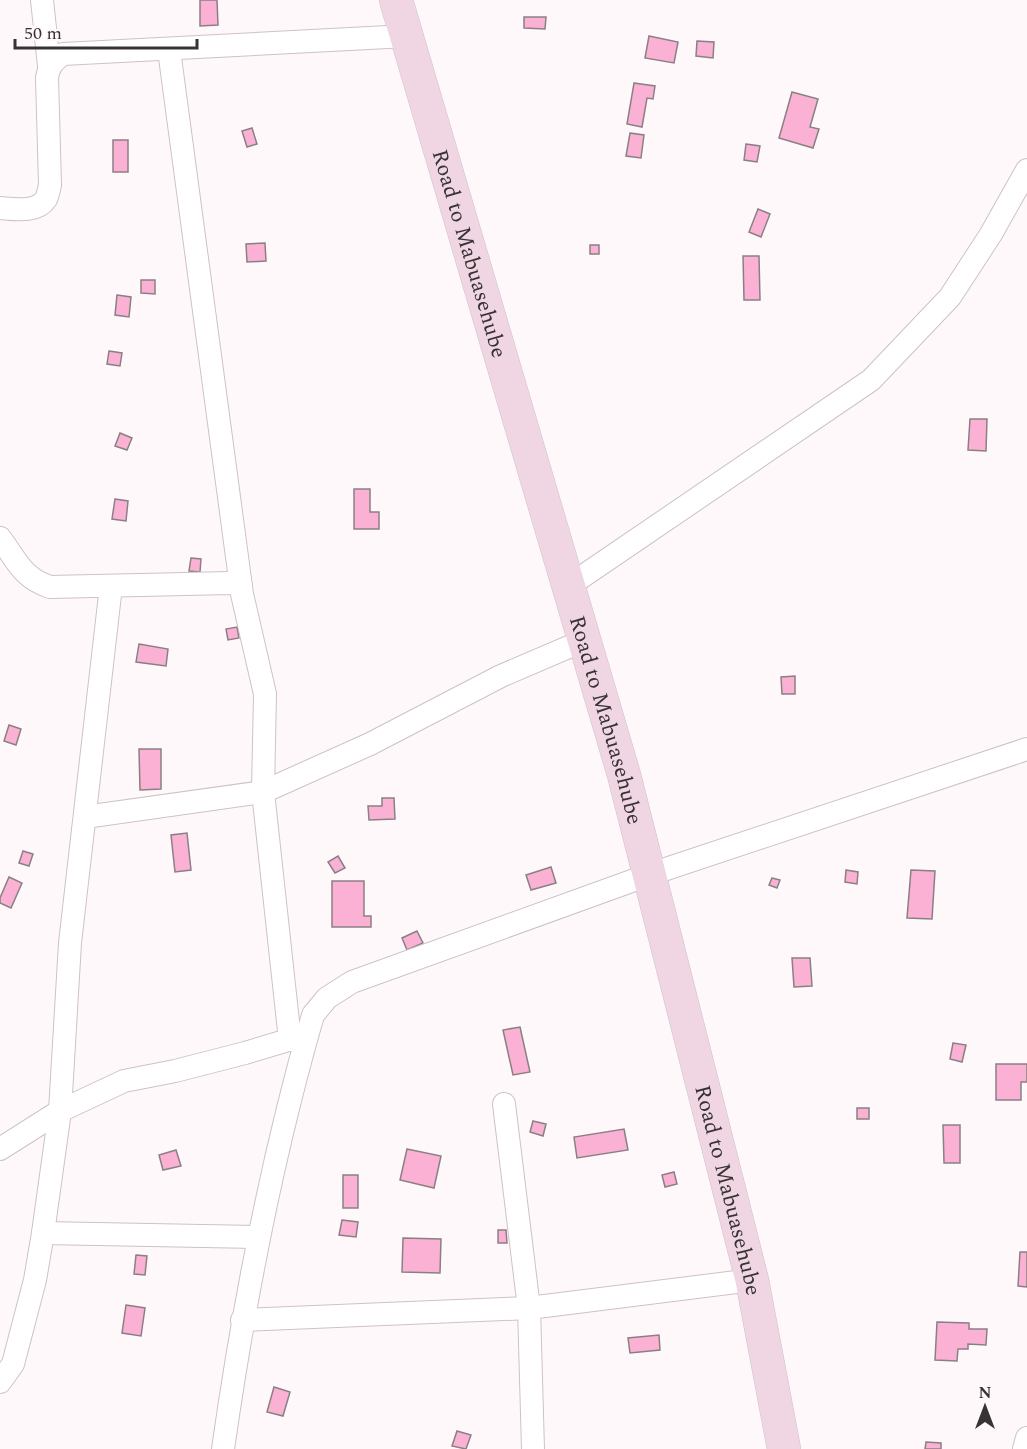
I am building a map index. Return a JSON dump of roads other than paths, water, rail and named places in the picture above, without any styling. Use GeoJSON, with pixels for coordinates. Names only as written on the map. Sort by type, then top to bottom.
{"type":"FeatureCollection","features":[{"type":"Feature","properties":{"kind":"main road","name":"Road to Mabuasehube"},"geometry":{"type":"LineString","coordinates":[[396,0],[570,585],[651,874],[752,1280],[784,1449]]}},
{"type":"Feature","properties":{"kind":"street"},"geometry":{"type":"LineString","coordinates":[[0,208],[28,209],[38,205],[46,199],[50,185],[47,89],[49,66],[42,0]]}},
{"type":"Feature","properties":{"kind":"street"},"geometry":{"type":"LineString","coordinates":[[49,66],[63,54],[72,53],[169,50],[407,36]]}},
{"type":"Feature","properties":{"kind":"street"},"geometry":{"type":"LineString","coordinates":[[169,50],[241,586],[265,694],[263,792],[299,1037],[242,1320],[223,1449]]}},
{"type":"Feature","properties":{"kind":"street"},"geometry":{"type":"LineString","coordinates":[[570,585],[872,380],[950,297],[991,234],[1027,170]]}},
{"type":"Feature","properties":{"kind":"street"},"geometry":{"type":"LineString","coordinates":[[0,538],[25,573],[36,582],[50,587],[230,583],[241,586]]}},
{"type":"Feature","properties":{"kind":"street"},"geometry":{"type":"LineString","coordinates":[[0,1382],[13,1364],[35,1280],[43,1233],[60,1110],[70,943],[111,586]]}},
{"type":"Feature","properties":{"kind":"street"},"geometry":{"type":"LineString","coordinates":[[85,817],[263,792],[370,744],[501,676],[585,640]]}},
{"type":"Feature","properties":{"kind":"street"},"geometry":{"type":"LineString","coordinates":[[0,1149],[60,1110],[124,1081],[205,1064],[299,1037],[327,998],[352,982],[651,874],[1027,748]]}},
{"type":"Feature","properties":{"kind":"street"},"geometry":{"type":"LineString","coordinates":[[504,1104],[529,1308],[533,1449]]}},
{"type":"Feature","properties":{"kind":"street"},"geometry":{"type":"LineString","coordinates":[[43,1233],[259,1237]]}},
{"type":"Feature","properties":{"kind":"street"},"geometry":{"type":"LineString","coordinates":[[242,1320],[529,1308],[752,1280]]}},
{"type":"Feature","properties":{"kind":"street"},"geometry":{"type":"LineString","coordinates":[[1024,1449],[1027,1438]]}}]}
